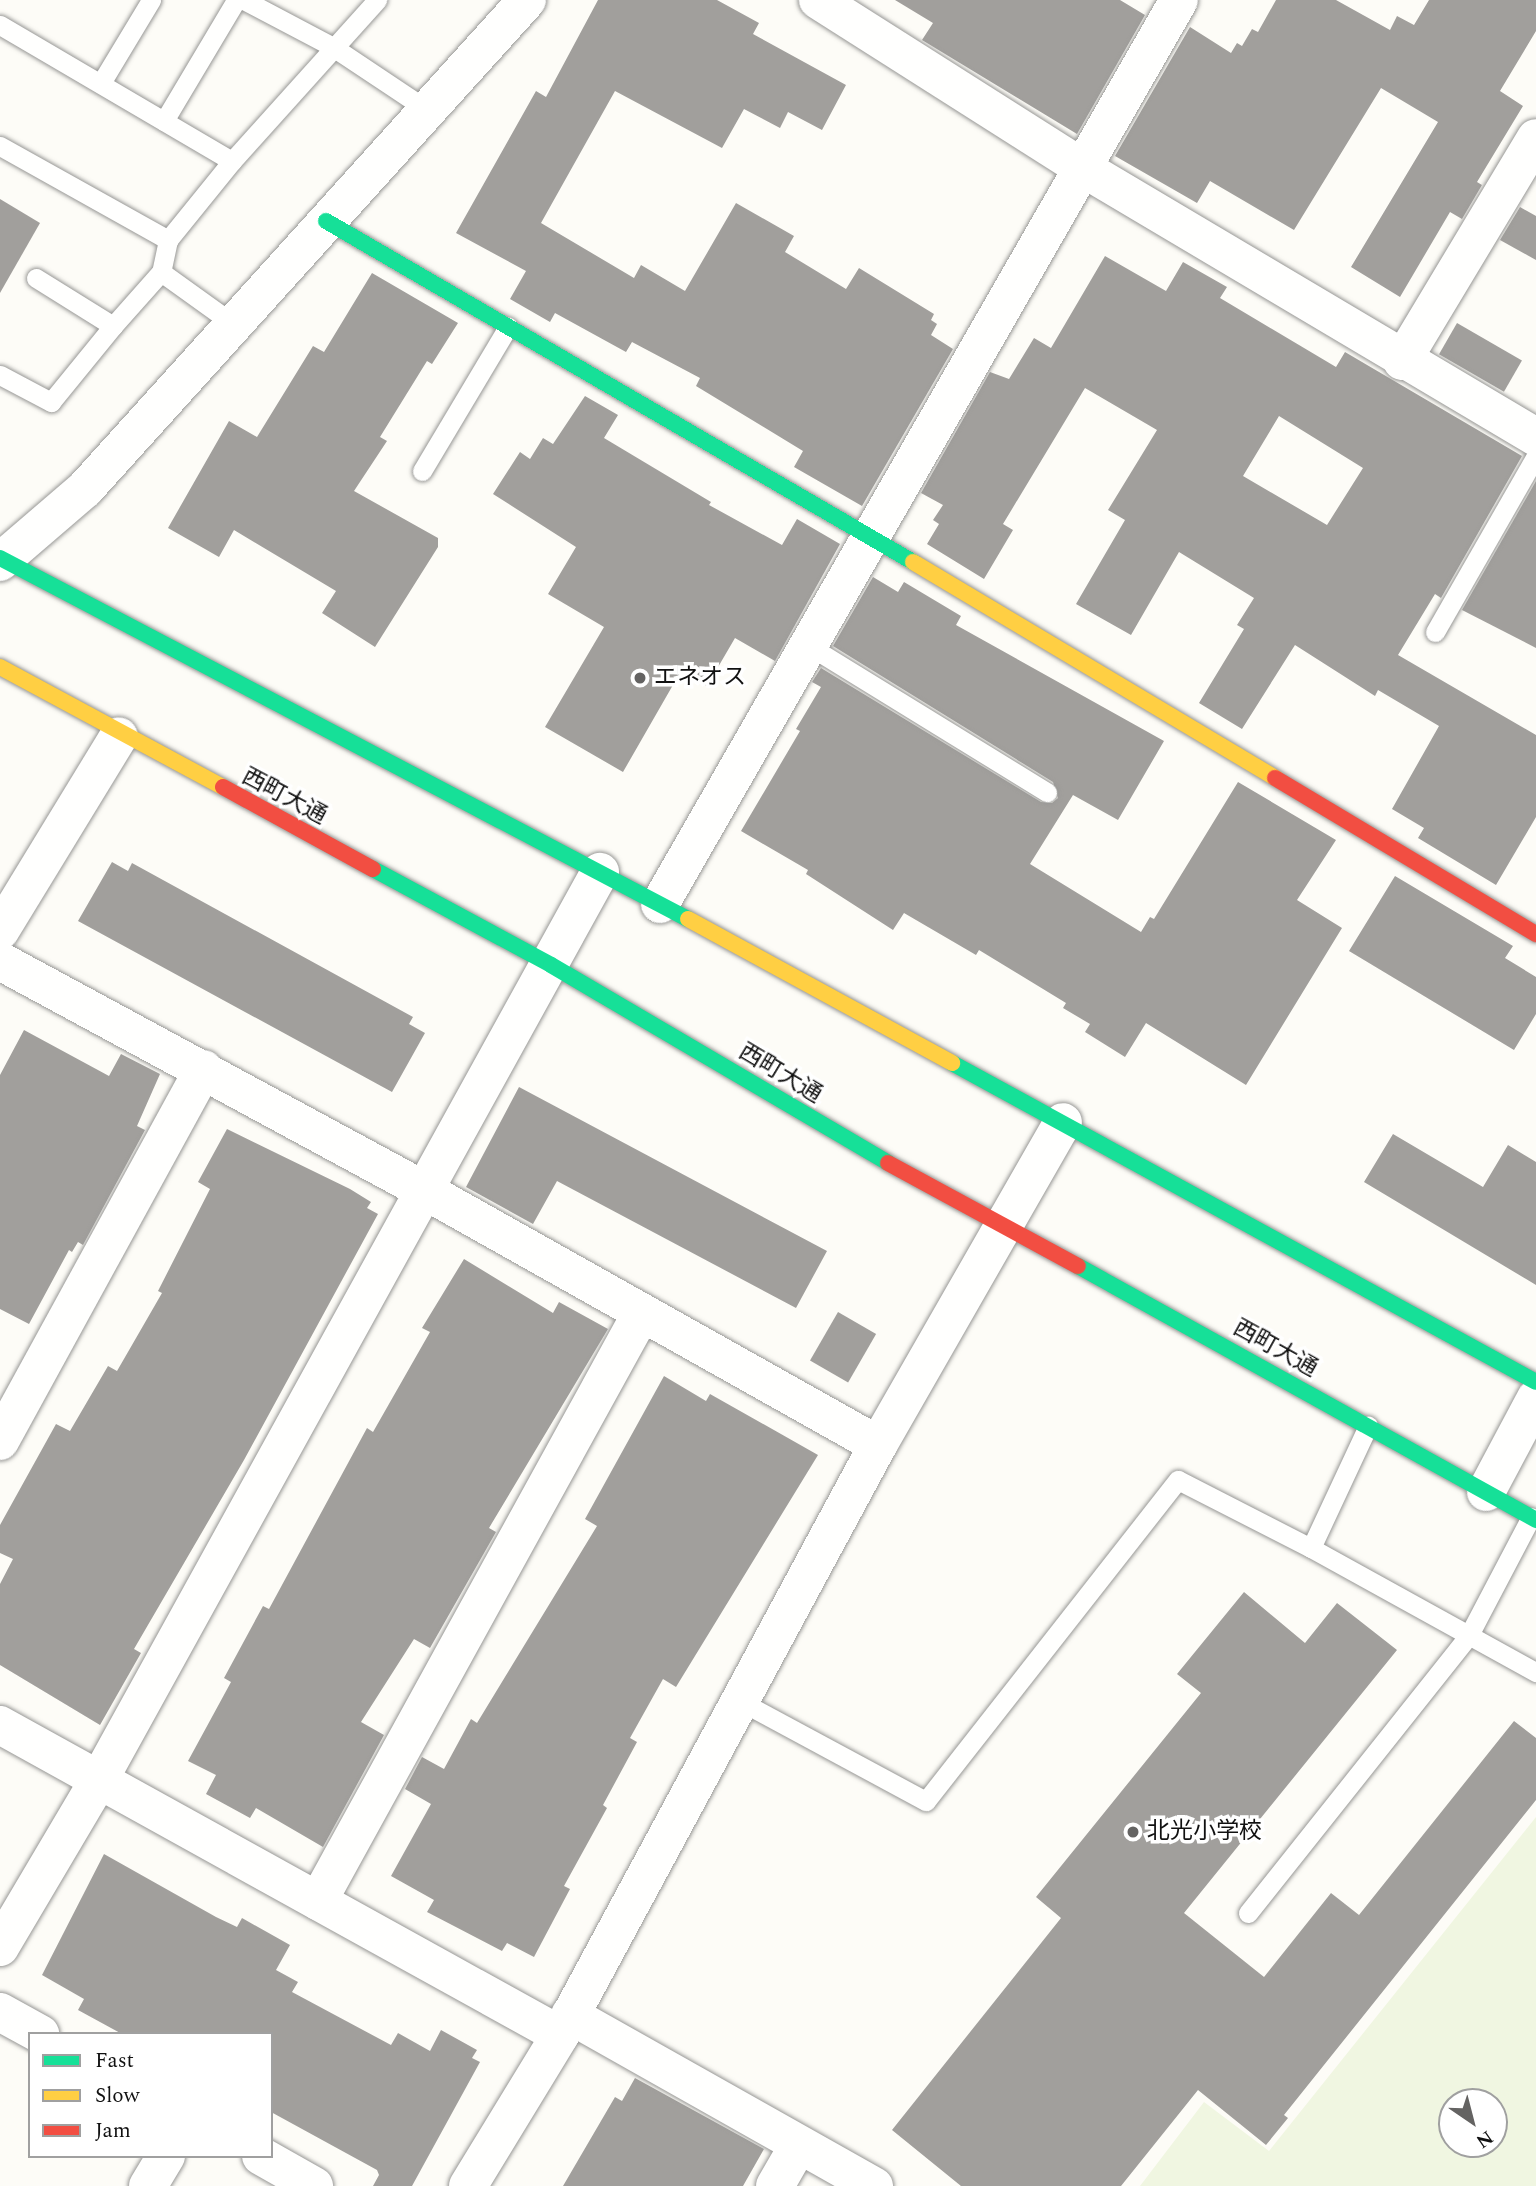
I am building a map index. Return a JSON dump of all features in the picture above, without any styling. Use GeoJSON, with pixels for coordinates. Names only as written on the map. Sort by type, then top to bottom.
{"type":"FeatureCollection","features":[{"type":"Feature","properties":{"kind":"street"},"geometry":{"type":"LineString","coordinates":[[527,0],[232,323],[85,489],[1,559],[660,904],[1536,1382]]}},
{"type":"Feature","properties":{"kind":"street"},"geometry":{"type":"LineString","coordinates":[[818,0],[1081,167],[1402,362],[1536,438]]}},
{"type":"Feature","properties":{"kind":"street"},"geometry":{"type":"LineString","coordinates":[[660,904],[867,535],[1179,0]]}},
{"type":"Feature","properties":{"kind":"street"},"geometry":{"type":"LineString","coordinates":[[1402,362],[1536,138]]}},
{"type":"Feature","properties":{"kind":"street"},"geometry":{"type":"LineString","coordinates":[[326,221],[867,535],[1536,933]]}},
{"type":"Feature","properties":{"kind":"street","name":"西町大通"},"geometry":{"type":"LineString","coordinates":[[0,667],[119,736],[551,965],[947,1198],[1004,1225],[1533,1519]]}},
{"type":"Feature","properties":{"kind":"street"},"geometry":{"type":"LineString","coordinates":[[0,931],[119,736]]}},
{"type":"Feature","properties":{"kind":"street"},"geometry":{"type":"LineString","coordinates":[[0,1947],[100,1778],[422,1189],[551,965],[600,872]]}},
{"type":"Feature","properties":{"kind":"street"},"geometry":{"type":"LineString","coordinates":[[0,961],[422,1189],[878,1445]]}},
{"type":"Feature","properties":{"kind":"street"},"geometry":{"type":"LineString","coordinates":[[0,1441],[204,1069]]}},
{"type":"Feature","properties":{"kind":"street"},"geometry":{"type":"LineString","coordinates":[[468,2186],[565,2025],[878,1445],[1063,1122]]}},
{"type":"Feature","properties":{"kind":"street"},"geometry":{"type":"LineString","coordinates":[[318,1901],[641,1314]]}},
{"type":"Feature","properties":{"kind":"street"},"geometry":{"type":"LineString","coordinates":[[1486,1492],[1536,1398]]}},
{"type":"Feature","properties":{"kind":"street"},"geometry":{"type":"LineString","coordinates":[[0,1725],[318,1901],[565,2025],[874,2186]]}},
{"type":"Feature","properties":{"kind":"street"},"geometry":{"type":"LineString","coordinates":[[0,2012],[36,2032]]}},
{"type":"Feature","properties":{"kind":"street"},"geometry":{"type":"LineString","coordinates":[[775,2186],[798,2146]]}},
{"type":"Feature","properties":{"kind":"street"},"geometry":{"type":"LineString","coordinates":[[148,2186],[165,2158]]}},
{"type":"Feature","properties":{"kind":"street"},"geometry":{"type":"LineString","coordinates":[[265,2158],[314,2186]]}},
{"type":"Feature","properties":{"kind":"lane"},"geometry":{"type":"LineString","coordinates":[[101,83],[151,0]]}},
{"type":"Feature","properties":{"kind":"lane"},"geometry":{"type":"LineString","coordinates":[[164,121],[236,0]]}},
{"type":"Feature","properties":{"kind":"lane"},"geometry":{"type":"LineString","coordinates":[[244,0],[333,47],[426,109]]}},
{"type":"Feature","properties":{"kind":"lane"},"geometry":{"type":"LineString","coordinates":[[0,375],[51,402],[161,272],[168,240],[232,161],[377,0]]}},
{"type":"Feature","properties":{"kind":"lane"},"geometry":{"type":"LineString","coordinates":[[0,25],[232,161]]}},
{"type":"Feature","properties":{"kind":"lane"},"geometry":{"type":"LineString","coordinates":[[0,146],[168,240]]}},
{"type":"Feature","properties":{"kind":"lane"},"geometry":{"type":"LineString","coordinates":[[161,272],[232,323]]}},
{"type":"Feature","properties":{"kind":"lane"},"geometry":{"type":"LineString","coordinates":[[36,278],[113,326]]}},
{"type":"Feature","properties":{"kind":"lane"},"geometry":{"type":"LineString","coordinates":[[422,471],[508,327]]}},
{"type":"Feature","properties":{"kind":"lane"},"geometry":{"type":"LineString","coordinates":[[1435,632],[1536,456]]}},
{"type":"Feature","properties":{"kind":"lane"},"geometry":{"type":"LineString","coordinates":[[806,644],[1047,792]]}},
{"type":"Feature","properties":{"kind":"lane"},"geometry":{"type":"LineString","coordinates":[[1311,1548],[1368,1426]]}},
{"type":"Feature","properties":{"kind":"lane"},"geometry":{"type":"LineString","coordinates":[[740,1701],[926,1801],[1178,1480],[1311,1548],[1536,1672]]}},
{"type":"Feature","properties":{"kind":"lane"},"geometry":{"type":"LineString","coordinates":[[1248,1913],[1469,1635],[1533,1519]]}},
{"type":"Feature","properties":{"kind":"green space"},"geometry":{"type":"Polygon","coordinates":[[[1536,1817],[1536,2186],[1140,2186],[1204,2102],[1269,2151],[1536,1817]]]}},
{"type":"Feature","properties":{"kind":"building"},"geometry":{"type":"Polygon","coordinates":[[[598,0],[717,0],[759,23],[753,34],[846,85],[822,130],[788,112],[780,128],[744,109],[722,148],[615,91],[541,223],[634,278],[641,265],[685,291],[736,203],[794,236],[785,252],[846,289],[859,268],[934,314],[931,320],[937,324],[931,335],[953,349],[862,506],[794,467],[803,451],[696,386],[700,378],[632,342],[626,352],[555,313],[550,322],[510,299],[526,271],[456,233],[536,91],[546,97],[598,0]]]}},
{"type":"Feature","properties":{"kind":"building"},"geometry":{"type":"Polygon","coordinates":[[[895,0],[1120,0],[1145,15],[1077,134],[922,40],[933,23],[895,0]]]}},
{"type":"Feature","properties":{"kind":"building"},"geometry":{"type":"Polygon","coordinates":[[[1276,0],[1336,0],[1390,30],[1397,16],[1414,25],[1429,0],[1536,0],[1536,31],[1500,91],[1523,106],[1477,182],[1482,185],[1462,219],[1450,212],[1400,297],[1351,267],[1438,122],[1381,88],[1294,230],[1210,181],[1197,203],[1115,156],[1190,27],[1231,53],[1237,43],[1242,46],[1252,29],[1258,32],[1276,0]]]}},
{"type":"Feature","properties":{"kind":"building"},"geometry":{"type":"Polygon","coordinates":[[[0,199],[40,223],[0,293],[0,199]]]}},
{"type":"Feature","properties":{"kind":"building"},"geometry":{"type":"Polygon","coordinates":[[[1520,207],[1536,216],[1536,260],[1500,240],[1520,207]]]}},
{"type":"Feature","properties":{"kind":"building"},"geometry":{"type":"Polygon","coordinates":[[[1105,256],[1166,291],[1183,262],[1227,287],[1220,298],[1336,367],[1345,352],[1522,456],[1441,598],[1435,594],[1398,655],[1536,735],[1536,817],[1496,885],[1418,838],[1424,828],[1392,809],[1439,726],[1378,690],[1375,696],[1295,645],[1242,729],[1199,703],[1244,629],[1237,625],[1254,598],[1179,552],[1131,635],[1076,604],[1125,520],[1108,510],[1157,430],[1085,388],[1003,524],[1013,530],[984,579],[927,544],[939,524],[933,520],[943,505],[921,493],[990,372],[1009,379],[1034,338],[1051,348],[1105,256]],[[1279,416],[1243,476],[1327,525],[1363,468],[1279,416]]]}},
{"type":"Feature","properties":{"kind":"building"},"geometry":{"type":"Polygon","coordinates":[[[372,273],[458,323],[432,364],[427,361],[380,437],[387,441],[354,491],[438,538],[438,547],[375,647],[322,613],[336,591],[234,530],[219,557],[168,528],[229,421],[257,437],[313,346],[324,352],[372,273]]]}},
{"type":"Feature","properties":{"kind":"building"},"geometry":{"type":"Polygon","coordinates":[[[1457,323],[1522,360],[1504,392],[1439,354],[1457,323]]]}},
{"type":"Feature","properties":{"kind":"building"},"geometry":{"type":"Polygon","coordinates":[[[585,396],[618,415],[604,438],[711,502],[709,505],[782,545],[797,519],[840,544],[775,661],[735,638],[707,686],[681,671],[623,772],[545,727],[604,627],[548,594],[576,547],[493,494],[520,452],[530,459],[543,438],[553,444],[585,396]]]}},
{"type":"Feature","properties":{"kind":"building"},"geometry":{"type":"Polygon","coordinates":[[[1536,481],[1536,648],[1462,610],[1536,481]]]}},
{"type":"Feature","properties":{"kind":"building"},"geometry":{"type":"Polygon","coordinates":[[[873,577],[898,592],[904,582],[961,616],[956,625],[1164,741],[1118,820],[1073,795],[1030,864],[1141,932],[1150,917],[1154,919],[1238,782],[1336,840],[1297,900],[1342,928],[1246,1085],[1146,1023],[1125,1057],[1085,1032],[1090,1024],[1063,1008],[1066,1003],[979,950],[976,955],[904,913],[893,930],[806,874],[808,870],[741,831],[800,731],[796,729],[821,687],[812,682],[821,668],[1041,802],[1052,803],[1058,798],[1053,782],[833,646],[873,577]]]}},
{"type":"Feature","properties":{"kind":"building"},"geometry":{"type":"Polygon","coordinates":[[[112,862],[128,871],[132,863],[413,1017],[409,1024],[425,1033],[392,1092],[78,921],[112,862]]]}},
{"type":"Feature","properties":{"kind":"building"},"geometry":{"type":"Polygon","coordinates":[[[1395,876],[1513,946],[1505,958],[1536,977],[1536,1014],[1514,1050],[1349,951],[1395,876]]]}},
{"type":"Feature","properties":{"kind":"building"},"geometry":{"type":"Polygon","coordinates":[[[24,1030],[109,1076],[121,1054],[160,1074],[137,1126],[145,1130],[83,1245],[78,1242],[72,1252],[69,1250],[29,1324],[0,1309],[0,1075],[24,1030]]]}},
{"type":"Feature","properties":{"kind":"building"},"geometry":{"type":"Polygon","coordinates":[[[519,1087],[827,1251],[796,1308],[557,1181],[533,1224],[466,1187],[519,1087]]]}},
{"type":"Feature","properties":{"kind":"building"},"geometry":{"type":"Polygon","coordinates":[[[227,1129],[350,1189],[371,1202],[367,1208],[378,1214],[244,1460],[134,1649],[141,1653],[100,1725],[0,1665],[0,1584],[13,1559],[0,1553],[0,1525],[56,1424],[70,1431],[108,1366],[117,1371],[162,1293],[158,1291],[210,1189],[198,1182],[227,1129]]]}},
{"type":"Feature","properties":{"kind":"building"},"geometry":{"type":"Polygon","coordinates":[[[1393,1134],[1483,1187],[1508,1145],[1536,1162],[1536,1285],[1364,1182],[1393,1134]]]}},
{"type":"Feature","properties":{"kind":"building"},"geometry":{"type":"Polygon","coordinates":[[[464,1259],[553,1313],[559,1302],[608,1329],[489,1528],[496,1532],[430,1648],[414,1639],[361,1722],[384,1735],[323,1847],[256,1808],[250,1818],[206,1794],[216,1775],[188,1761],[231,1682],[224,1678],[263,1606],[269,1609],[367,1428],[373,1432],[430,1332],[422,1328],[464,1259]]]}},
{"type":"Feature","properties":{"kind":"building"},"geometry":{"type":"Polygon","coordinates":[[[838,1312],[876,1334],[848,1382],[810,1360],[838,1312]]]}},
{"type":"Feature","properties":{"kind":"building"},"geometry":{"type":"Polygon","coordinates":[[[664,1376],[706,1401],[710,1394],[818,1455],[676,1687],[663,1679],[630,1738],[637,1742],[603,1805],[607,1808],[564,1886],[570,1889],[534,1957],[507,1943],[502,1951],[427,1912],[434,1900],[391,1876],[431,1804],[405,1789],[422,1757],[444,1769],[471,1719],[477,1723],[597,1526],[585,1519],[664,1376]]]}},
{"type":"Feature","properties":{"kind":"building"},"geometry":{"type":"Polygon","coordinates":[[[1244,1592],[1305,1643],[1337,1603],[1397,1650],[1184,1913],[1264,1977],[1331,1893],[1359,1915],[1514,1721],[1536,1738],[1536,1800],[1284,2115],[1288,2118],[1266,2145],[1198,2090],[1121,2186],[961,2186],[892,2130],[1061,1918],[1036,1897],[1201,1693],[1177,1674],[1244,1592]]]}},
{"type":"Feature","properties":{"kind":"building"},"geometry":{"type":"Polygon","coordinates":[[[104,1854],[216,1917],[237,1927],[242,1918],[290,1945],[276,1970],[298,1982],[292,1992],[391,2045],[398,2033],[430,2051],[441,2030],[477,2050],[472,2058],[480,2062],[412,2186],[373,2186],[379,2175],[377,2170],[273,2113],[273,2032],[118,2032],[78,2010],[84,1999],[42,1975],[104,1854]]]}},
{"type":"Feature","properties":{"kind":"building"},"geometry":{"type":"Polygon","coordinates":[[[635,2078],[764,2149],[743,2186],[563,2186],[615,2097],[622,2101],[635,2078]]]}},
{"type":"Feature","properties":{"kind":"traffic: fast"},"geometry":{"type":"LineString","coordinates":[[326,221],[913,562]]}},
{"type":"Feature","properties":{"kind":"traffic: fast"},"geometry":{"type":"LineString","coordinates":[[0,558],[688,919]]}},
{"type":"Feature","properties":{"kind":"traffic: fast"},"geometry":{"type":"LineString","coordinates":[[373,869],[551,965],[888,1163]]}},
{"type":"Feature","properties":{"kind":"traffic: fast"},"geometry":{"type":"LineString","coordinates":[[952,1063],[1536,1382]]}},
{"type":"Feature","properties":{"kind":"traffic: fast"},"geometry":{"type":"LineString","coordinates":[[1078,1266],[1536,1520]]}},
{"type":"Feature","properties":{"kind":"traffic: slow"},"geometry":{"type":"LineString","coordinates":[[913,562],[1275,778]]}},
{"type":"Feature","properties":{"kind":"traffic: slow"},"geometry":{"type":"LineString","coordinates":[[0,667],[223,787]]}},
{"type":"Feature","properties":{"kind":"traffic: slow"},"geometry":{"type":"LineString","coordinates":[[688,919],[952,1063]]}},
{"type":"Feature","properties":{"kind":"traffic: jam"},"geometry":{"type":"LineString","coordinates":[[1275,778],[1536,934]]}},
{"type":"Feature","properties":{"kind":"traffic: jam"},"geometry":{"type":"LineString","coordinates":[[223,787],[373,869]]}},
{"type":"Feature","properties":{"kind":"traffic: jam"},"geometry":{"type":"LineString","coordinates":[[888,1163],[1078,1266]]}},
{"type":"Feature","properties":{"kind":"place","name":"エネオス"},"geometry":{"type":"Point","coordinates":[640,678]}},
{"type":"Feature","properties":{"kind":"place","name":"北光小学校"},"geometry":{"type":"Point","coordinates":[1133,1832]}}]}
